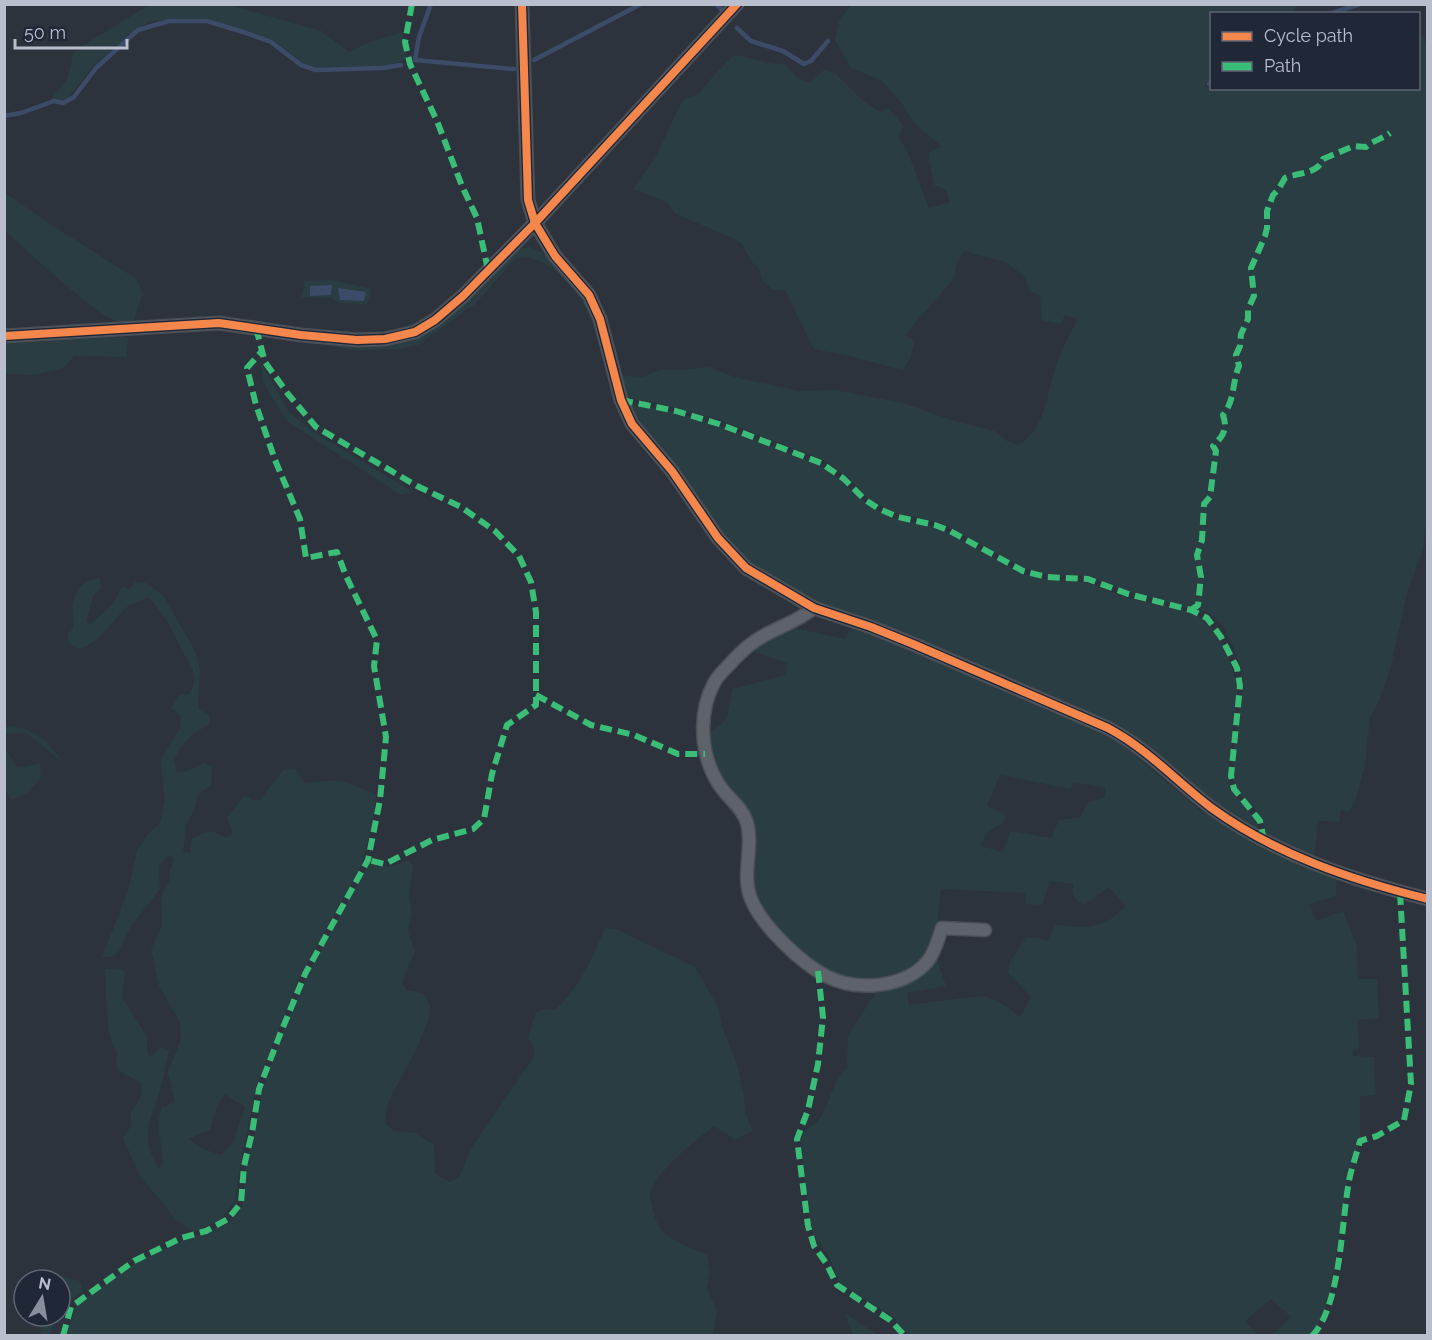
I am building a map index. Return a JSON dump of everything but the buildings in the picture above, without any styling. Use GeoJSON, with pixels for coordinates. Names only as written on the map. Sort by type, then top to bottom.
{"type":"FeatureCollection","features":[{"type":"Feature","properties":{"kind":"street"},"geometry":{"type":"LineString","coordinates":[[522,4],[528,200],[535,223],[555,256],[589,295],[600,320],[621,400],[632,424],[672,471],[718,538],[746,568],[814,608],[913,644],[1108,728],[1135,745],[1213,809],[1264,840],[1310,862],[1367,884],[1428,899]]}},
{"type":"Feature","properties":{"kind":"street"},"geometry":{"type":"LineString","coordinates":[[4,336],[219,323],[301,335],[357,340],[385,339],[415,332],[435,320],[463,296],[535,223],[737,4]]}},
{"type":"Feature","properties":{"kind":"street"},"geometry":{"type":"LineString","coordinates":[[814,608],[795,621],[755,641],[736,656],[715,681],[705,703],[703,725],[705,754],[718,783],[740,809],[747,823],[747,886],[752,901],[780,938],[810,966],[827,977],[855,984],[882,984],[899,981],[915,972],[928,961],[942,928],[985,930]]}},
{"type":"Feature","properties":{"kind":"shaded area"},"geometry":{"type":"Polygon","coordinates":[[[149,5],[229,5],[321,31],[349,52],[367,43],[403,32],[402,42],[406,59],[388,66],[317,68],[304,64],[278,44],[210,19],[178,18],[149,22],[138,28],[94,65],[68,98],[51,99],[67,80],[74,51],[149,5]]]}},
{"type":"Feature","properties":{"kind":"shaded area"},"geometry":{"type":"Polygon","coordinates":[[[851,5],[1297,5],[1293,12],[1210,12],[1210,78],[1205,85],[1208,88],[1210,86],[1210,90],[1420,90],[1420,33],[1427,44],[1427,522],[1423,550],[1408,589],[1390,670],[1379,701],[1370,717],[1365,765],[1355,802],[1350,811],[1341,810],[1339,822],[1318,821],[1314,858],[1267,837],[1259,815],[1236,788],[1233,768],[1235,738],[1243,686],[1240,665],[1222,625],[1209,613],[1128,592],[1090,577],[1047,574],[1023,568],[939,522],[893,512],[881,506],[870,500],[826,461],[717,419],[625,397],[620,375],[642,377],[660,370],[709,367],[734,377],[799,391],[835,390],[903,403],[948,419],[994,431],[1007,441],[1018,445],[1027,439],[1040,421],[1058,360],[1078,319],[1065,315],[1061,324],[1041,320],[1040,295],[1029,292],[1025,277],[1006,262],[964,251],[957,262],[954,278],[905,335],[914,341],[911,356],[903,370],[814,349],[785,290],[773,290],[763,281],[759,269],[751,261],[741,243],[676,214],[667,202],[633,189],[656,157],[685,99],[699,94],[734,55],[785,64],[797,78],[810,83],[824,70],[835,73],[863,101],[880,112],[888,108],[904,126],[898,137],[907,150],[929,208],[950,202],[946,190],[934,185],[928,153],[941,146],[914,123],[904,106],[882,81],[850,67],[835,40],[839,21],[851,5]]]}},
{"type":"Feature","properties":{"kind":"shaded area"},"geometry":{"type":"Polygon","coordinates":[[[4,192],[135,278],[143,293],[134,319],[127,325],[102,313],[60,280],[5,230],[4,192]]]}},
{"type":"Feature","properties":{"kind":"shaded area"},"geometry":{"type":"Polygon","coordinates":[[[530,247],[553,260],[563,269],[587,301],[600,331],[606,367],[598,337],[578,296],[558,273],[541,262],[526,257],[514,260],[475,304],[418,345],[398,349],[351,350],[326,345],[378,346],[395,344],[413,338],[444,320],[472,295],[510,255],[520,249],[530,247]]]}},
{"type":"Feature","properties":{"kind":"shaded area"},"geometry":{"type":"Polygon","coordinates":[[[332,280],[372,289],[367,304],[338,303],[332,298],[301,297],[305,281],[332,280]]]}},
{"type":"Feature","properties":{"kind":"shaded area"},"geometry":{"type":"Polygon","coordinates":[[[128,337],[127,357],[74,356],[62,369],[34,375],[5,374],[5,343],[128,337]]]}},
{"type":"Feature","properties":{"kind":"shaded area"},"geometry":{"type":"Polygon","coordinates":[[[261,363],[288,411],[312,431],[413,492],[401,495],[287,421],[263,382],[261,363]]]}},
{"type":"Feature","properties":{"kind":"shaded area"},"geometry":{"type":"Polygon","coordinates":[[[629,404],[703,420],[821,466],[874,509],[891,517],[934,526],[1024,574],[1047,580],[1088,583],[1131,599],[1179,608],[1208,621],[1225,649],[1238,686],[1229,762],[1230,790],[1257,821],[1258,829],[1218,808],[1138,742],[815,605],[747,564],[634,424],[629,404]]]}},
{"type":"Feature","properties":{"kind":"shaded area"},"geometry":{"type":"Polygon","coordinates":[[[100,578],[101,588],[93,596],[86,622],[90,625],[112,605],[122,587],[130,589],[135,582],[146,583],[163,595],[197,656],[200,671],[198,709],[210,715],[209,724],[188,739],[174,761],[177,773],[204,763],[212,766],[211,786],[198,794],[195,808],[186,825],[183,852],[190,853],[192,839],[201,834],[213,832],[225,838],[233,834],[227,817],[245,795],[252,800],[260,800],[284,769],[295,768],[305,784],[342,781],[376,795],[373,821],[361,866],[299,978],[257,1084],[235,1202],[220,1219],[194,1232],[174,1219],[165,1205],[140,1177],[123,1138],[131,1126],[131,1113],[142,1094],[141,1083],[119,1071],[116,1063],[118,1053],[110,1037],[107,1013],[105,969],[118,968],[125,972],[122,997],[147,1037],[147,1054],[151,1057],[161,1047],[169,1050],[148,1136],[153,1157],[160,1169],[163,1163],[158,1122],[162,1107],[175,1102],[168,1072],[181,1039],[180,1022],[159,986],[151,949],[162,925],[161,899],[169,882],[170,869],[174,860],[172,856],[166,857],[159,866],[160,889],[132,925],[119,951],[111,957],[102,957],[128,891],[137,851],[148,834],[160,823],[165,798],[160,761],[180,728],[181,716],[171,708],[180,695],[188,695],[194,684],[194,673],[167,621],[148,597],[127,607],[93,642],[78,649],[68,643],[68,634],[74,627],[73,610],[76,595],[84,583],[100,578]],[[225,1094],[217,1106],[210,1130],[188,1139],[203,1149],[221,1155],[233,1142],[245,1107],[225,1094]]]}},
{"type":"Feature","properties":{"kind":"shaded area"},"geometry":{"type":"Polygon","coordinates":[[[853,626],[1103,734],[1123,745],[1198,809],[1241,833],[1337,880],[1336,896],[1309,904],[1316,921],[1343,911],[1357,947],[1358,979],[1377,979],[1379,1018],[1357,1020],[1360,1047],[1353,1051],[1353,1056],[1374,1057],[1376,1095],[1360,1096],[1360,1139],[1349,1177],[1329,1298],[1317,1326],[1309,1335],[1272,1335],[1291,1317],[1271,1299],[1245,1321],[1258,1335],[909,1335],[893,1317],[840,1283],[829,1256],[815,1238],[810,1225],[801,1140],[804,1133],[822,1115],[835,1084],[847,1068],[848,1035],[878,989],[936,956],[946,986],[907,993],[909,1005],[980,996],[997,1001],[1020,1017],[1031,997],[1008,973],[1010,962],[1026,938],[1048,941],[1055,924],[1085,927],[1102,924],[1126,906],[1109,887],[1084,905],[1074,897],[1073,884],[1050,881],[1042,905],[1025,904],[1026,893],[941,889],[934,937],[926,954],[920,962],[901,975],[877,981],[852,981],[830,974],[796,948],[773,923],[755,898],[750,881],[753,823],[745,805],[718,768],[708,733],[725,720],[733,689],[785,675],[787,663],[748,650],[753,646],[794,628],[845,639],[853,626]],[[1000,775],[987,806],[1004,813],[1006,818],[987,833],[981,846],[1003,852],[1011,831],[1051,838],[1059,820],[1080,817],[1089,802],[1105,797],[1105,788],[1073,782],[1071,789],[1000,775]]]}},
{"type":"Feature","properties":{"kind":"shaded area"},"geometry":{"type":"Polygon","coordinates":[[[12,726],[30,731],[42,738],[63,762],[26,733],[5,734],[5,727],[12,726]]]}},
{"type":"Feature","properties":{"kind":"shaded area"},"geometry":{"type":"Polygon","coordinates":[[[5,748],[17,768],[40,764],[41,778],[28,792],[12,800],[5,789],[5,748]]]}},
{"type":"Feature","properties":{"kind":"shaded area"},"geometry":{"type":"Polygon","coordinates":[[[408,860],[413,866],[409,894],[412,912],[408,931],[415,952],[402,982],[406,990],[425,996],[429,1002],[430,1011],[422,1037],[388,1104],[385,1123],[394,1131],[415,1133],[434,1145],[435,1173],[449,1182],[459,1178],[470,1150],[533,1058],[535,1050],[528,1038],[536,1012],[545,1009],[555,1010],[572,992],[605,928],[616,929],[695,967],[719,1009],[722,1027],[738,1067],[745,1113],[753,1131],[735,1140],[714,1126],[666,1168],[652,1187],[650,1196],[655,1218],[662,1231],[678,1242],[707,1255],[710,1272],[707,1288],[717,1311],[713,1335],[67,1335],[69,1328],[72,1328],[75,1308],[91,1294],[136,1263],[165,1248],[225,1225],[235,1217],[242,1207],[246,1164],[255,1133],[262,1090],[307,975],[369,864],[389,866],[408,860]]]}},
{"type":"Feature","properties":{"kind":"shaded area"},"geometry":{"type":"Polygon","coordinates":[[[72,1279],[80,1281],[83,1292],[72,1298],[72,1279]]]}},
{"type":"Feature","properties":{"kind":"shaded area"},"geometry":{"type":"Polygon","coordinates":[[[845,1313],[876,1334],[853,1335],[845,1313]]]}},
{"type":"Feature","properties":{"kind":"shaded area"},"geometry":{"type":"Polygon","coordinates":[[[41,1328],[52,1328],[51,1335],[40,1335],[41,1328]]]}},
{"type":"Feature","properties":{"kind":"water"},"geometry":{"type":"Polygon","coordinates":[[[332,285],[331,295],[310,296],[310,286],[332,285]]]}},
{"type":"Feature","properties":{"kind":"water"},"geometry":{"type":"Polygon","coordinates":[[[338,288],[366,292],[364,301],[340,300],[338,288]]]}},
{"type":"Feature","properties":{"kind":"waterway"},"geometry":{"type":"LineString","coordinates":[[431,4],[419,37],[415,60],[514,69]]}},
{"type":"Feature","properties":{"kind":"waterway"},"geometry":{"type":"LineString","coordinates":[[534,60],[641,4]]}},
{"type":"Feature","properties":{"kind":"waterway"},"geometry":{"type":"LineString","coordinates":[[716,4],[722,10]]}},
{"type":"Feature","properties":{"kind":"waterway"},"geometry":{"type":"LineString","coordinates":[[1335,12],[1360,4]]}},
{"type":"Feature","properties":{"kind":"waterway"},"geometry":{"type":"LineString","coordinates":[[4,116],[21,113],[54,101],[63,103],[74,97],[96,68],[138,30],[169,21],[207,21],[246,33],[271,42],[301,65],[316,70],[383,68],[401,65]]}},
{"type":"Feature","properties":{"kind":"waterway"},"geometry":{"type":"LineString","coordinates":[[737,28],[751,41],[783,51],[804,64],[811,61],[828,41]]}},
{"type":"Feature","properties":{"kind":"marked path"},"geometry":{"type":"LineString","coordinates":[[412,4],[405,42],[410,64],[437,121],[477,218],[488,270]]}},
{"type":"Feature","properties":{"kind":"marked path"},"geometry":{"type":"LineString","coordinates":[[1191,610],[1198,605],[1201,577],[1197,555],[1202,540],[1204,504],[1210,497],[1216,451],[1213,446],[1225,429],[1223,415],[1230,404],[1239,366],[1236,355],[1240,346],[1241,334],[1248,319],[1248,309],[1254,296],[1251,268],[1265,236],[1267,211],[1273,195],[1285,178],[1313,170],[1321,164],[1323,159],[1354,146],[1366,147],[1390,133]]}},
{"type":"Feature","properties":{"kind":"marked path"},"geometry":{"type":"LineString","coordinates":[[256,328],[265,362],[316,427],[417,486],[461,507],[495,531],[519,556],[531,582],[536,612],[536,705],[507,725],[492,774],[484,819],[473,829],[432,840],[385,864],[368,860]]}},
{"type":"Feature","properties":{"kind":"marked path"},"geometry":{"type":"LineString","coordinates":[[63,1336],[71,1307],[134,1261],[181,1238],[206,1231],[228,1219],[241,1203],[244,1166],[259,1089],[305,974],[368,860],[380,800],[386,737],[374,666],[377,640],[337,552],[306,558],[300,519],[275,460],[256,405],[247,368],[262,351]]}},
{"type":"Feature","properties":{"kind":"marked path"},"geometry":{"type":"LineString","coordinates":[[621,400],[676,411],[719,424],[821,463],[879,509],[898,517],[935,525],[950,531],[1023,571],[1046,577],[1088,579],[1128,594],[1191,610],[1207,618],[1221,637],[1237,668],[1240,686],[1231,776],[1234,789],[1260,821],[1264,840]]}},
{"type":"Feature","properties":{"kind":"marked path"},"geometry":{"type":"LineString","coordinates":[[536,695],[591,725],[634,735],[678,754],[705,754]]}},
{"type":"Feature","properties":{"kind":"marked path"},"geometry":{"type":"LineString","coordinates":[[1312,1336],[1322,1322],[1335,1283],[1350,1176],[1360,1141],[1377,1136],[1404,1120],[1411,1084],[1400,892]]}},
{"type":"Feature","properties":{"kind":"marked path"},"geometry":{"type":"LineString","coordinates":[[818,971],[823,1017],[818,1064],[808,1110],[797,1139],[808,1226],[814,1246],[837,1285],[890,1320],[905,1336]]}},
{"type":"Feature","properties":{"kind":"cycle path"},"geometry":{"type":"LineString","coordinates":[[522,4],[528,200],[535,223],[555,256],[589,295],[600,319],[621,400],[632,424],[672,471],[718,538],[746,568],[814,608],[913,644],[1108,728],[1145,752],[1213,809],[1237,825],[1289,853],[1343,874],[1428,899]]}},
{"type":"Feature","properties":{"kind":"cycle path"},"geometry":{"type":"LineString","coordinates":[[4,336],[219,323],[301,335],[357,340],[385,339],[415,332],[435,320],[463,296],[535,223],[737,4]]}}]}
